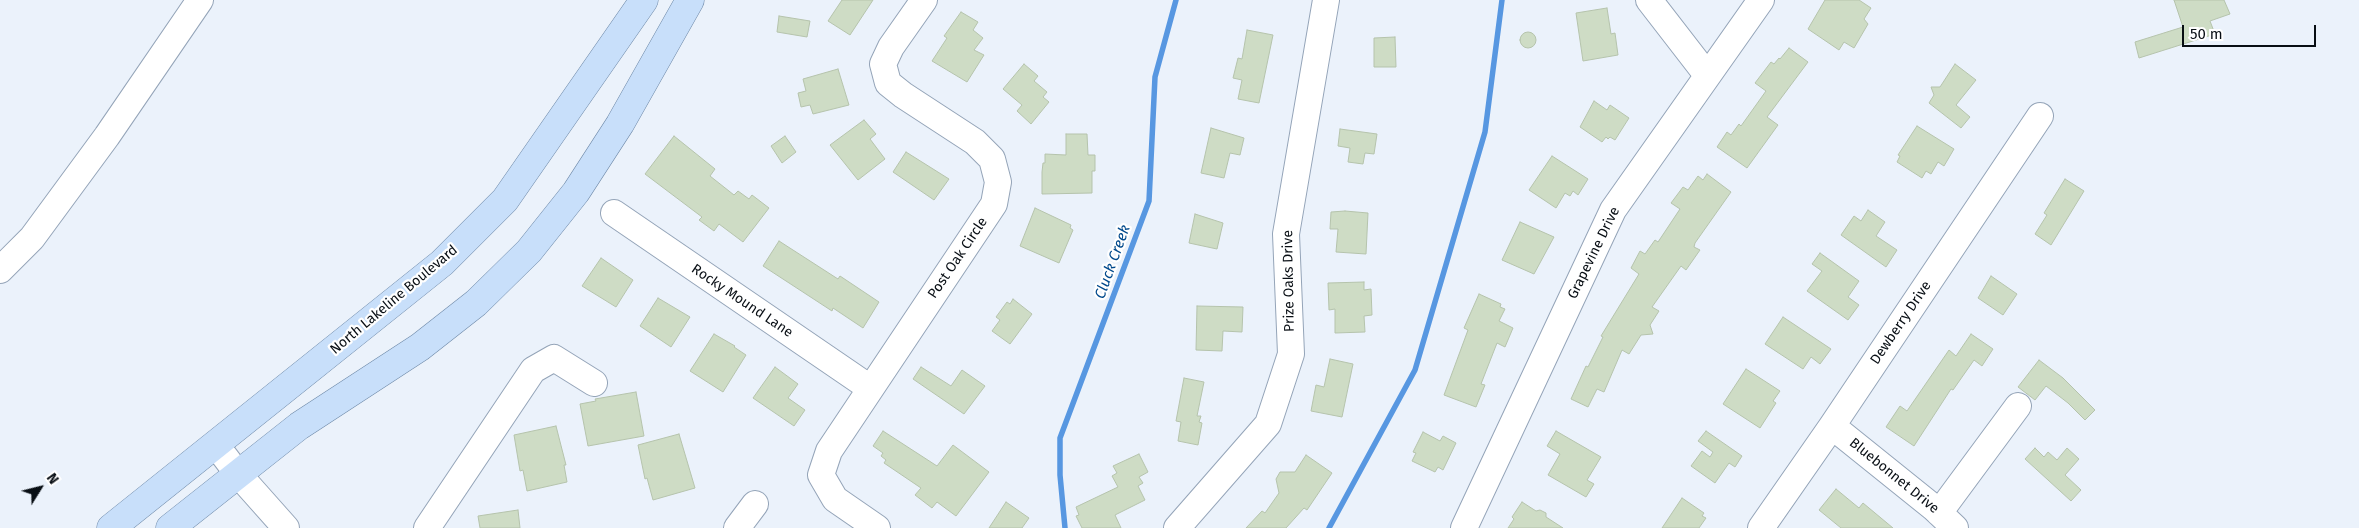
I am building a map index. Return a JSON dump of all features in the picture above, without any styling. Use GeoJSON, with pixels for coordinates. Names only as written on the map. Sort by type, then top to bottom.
{"type":"FeatureCollection","features":[{"type":"Feature","properties":{"kind":"main road","name":"North Lakeline Boulevard"},"geometry":{"type":"LineString","coordinates":[[111,528],[442,263],[505,200],[644,0]]}},
{"type":"Feature","properties":{"kind":"main road"},"geometry":{"type":"LineString","coordinates":[[170,528],[299,426],[420,347],[476,302],[529,250],[576,192],[620,124],[690,0]]}},
{"type":"Feature","properties":{"kind":"street"},"geometry":{"type":"LineString","coordinates":[[0,270],[38,230],[107,136],[200,0]]}},
{"type":"Feature","properties":{"kind":"street","name":"Post Oak Circle"},"geometry":{"type":"LineString","coordinates":[[877,528],[835,499],[821,475],[829,451],[994,204],[998,182],[992,159],[975,142],[903,95],[888,83],[883,64],[892,47],[924,0]]}},
{"type":"Feature","properties":{"kind":"street","name":"Prize Oaks Drive"},"geometry":{"type":"LineString","coordinates":[[1177,528],[1268,424],[1291,354],[1286,234],[1326,0]]}},
{"type":"Feature","properties":{"kind":"street"},"geometry":{"type":"LineString","coordinates":[[1649,0],[1707,75]]}},
{"type":"Feature","properties":{"kind":"street","name":"Grapevine Drive"},"geometry":{"type":"LineString","coordinates":[[1464,528],[1612,210],[1761,0]]}},
{"type":"Feature","properties":{"kind":"street","name":"Dewberry Drive"},"geometry":{"type":"LineString","coordinates":[[1761,528],[1832,426],[2040,116]]}},
{"type":"Feature","properties":{"kind":"street","name":"Rocky Mound Lane"},"geometry":{"type":"LineString","coordinates":[[614,213],[870,388]]}},
{"type":"Feature","properties":{"kind":"street"},"geometry":{"type":"LineString","coordinates":[[427,528],[533,370],[554,358],[594,383]]}},
{"type":"Feature","properties":{"kind":"street"},"geometry":{"type":"LineString","coordinates":[[1947,520],[2018,406]]}},
{"type":"Feature","properties":{"kind":"street","name":"Bluebonnet Drive"},"geometry":{"type":"LineString","coordinates":[[1832,426],[1947,520]]}},
{"type":"Feature","properties":{"kind":"street"},"geometry":{"type":"LineString","coordinates":[[216,445],[238,474],[286,528]]}},
{"type":"Feature","properties":{"kind":"street"},"geometry":{"type":"LineString","coordinates":[[737,528],[755,504]]}},
{"type":"Feature","properties":{"kind":"building"},"geometry":{"type":"Polygon","coordinates":[[[842,0],[873,0],[850,35],[828,21],[842,0]]]}},
{"type":"Feature","properties":{"kind":"building"},"geometry":{"type":"Polygon","coordinates":[[[1825,0],[1859,0],[1871,8],[1864,19],[1868,24],[1854,48],[1844,42],[1839,50],[1808,29],[1825,0]]]}},
{"type":"Feature","properties":{"kind":"building"},"geometry":{"type":"Polygon","coordinates":[[[2174,0],[2224,0],[2230,14],[2210,21],[2215,34],[2139,58],[2135,42],[2183,27],[2174,0]]]}},
{"type":"Feature","properties":{"kind":"building"},"geometry":{"type":"Polygon","coordinates":[[[1607,8],[1611,34],[1615,33],[1618,55],[1583,61],[1576,13],[1607,8]]]}},
{"type":"Feature","properties":{"kind":"building"},"geometry":{"type":"Polygon","coordinates":[[[961,12],[978,22],[973,30],[983,38],[974,50],[984,55],[967,82],[932,61],[947,38],[944,36],[961,12]]]}},
{"type":"Feature","properties":{"kind":"building"},"geometry":{"type":"Polygon","coordinates":[[[779,16],[810,21],[807,37],[777,32],[779,16]]]}},
{"type":"Feature","properties":{"kind":"building"},"geometry":{"type":"Polygon","coordinates":[[[1247,30],[1273,35],[1259,103],[1238,99],[1242,80],[1233,78],[1238,58],[1242,59],[1247,30]]]}},
{"type":"Feature","properties":{"kind":"building"},"geometry":{"type":"Polygon","coordinates":[[[1528,32],[1536,40],[1528,48],[1520,40],[1528,32]]]}},
{"type":"Feature","properties":{"kind":"building"},"geometry":{"type":"Polygon","coordinates":[[[1395,37],[1396,67],[1374,67],[1374,38],[1395,37]]]}},
{"type":"Feature","properties":{"kind":"building"},"geometry":{"type":"Polygon","coordinates":[[[1789,48],[1808,62],[1767,117],[1778,125],[1747,168],[1717,147],[1727,132],[1731,135],[1739,124],[1741,126],[1766,91],[1755,83],[1771,62],[1774,64],[1789,48]]]}},
{"type":"Feature","properties":{"kind":"building"},"geometry":{"type":"Polygon","coordinates":[[[1024,64],[1038,76],[1034,81],[1047,92],[1043,97],[1049,102],[1031,124],[1017,111],[1022,105],[1003,89],[1024,64]]]}},
{"type":"Feature","properties":{"kind":"building"},"geometry":{"type":"Polygon","coordinates":[[[1955,64],[1976,80],[1956,105],[1970,117],[1961,128],[1929,103],[1934,95],[1931,87],[1940,87],[1955,64]]]}},
{"type":"Feature","properties":{"kind":"building"},"geometry":{"type":"Polygon","coordinates":[[[838,69],[849,105],[813,114],[810,105],[801,107],[798,93],[806,91],[803,79],[838,69]]]}},
{"type":"Feature","properties":{"kind":"building"},"geometry":{"type":"Polygon","coordinates":[[[1594,101],[1607,110],[1610,105],[1629,118],[1615,140],[1606,137],[1602,142],[1580,127],[1594,101]]]}},
{"type":"Feature","properties":{"kind":"building"},"geometry":{"type":"Polygon","coordinates":[[[864,120],[876,134],[870,139],[885,159],[858,180],[830,145],[864,120]]]}},
{"type":"Feature","properties":{"kind":"building"},"geometry":{"type":"Polygon","coordinates":[[[1917,126],[1954,149],[1944,166],[1938,162],[1931,174],[1926,171],[1922,178],[1897,162],[1900,156],[1898,155],[1917,126]]]}},
{"type":"Feature","properties":{"kind":"building"},"geometry":{"type":"Polygon","coordinates":[[[1211,128],[1244,138],[1240,155],[1230,153],[1224,178],[1201,173],[1211,128]]]}},
{"type":"Feature","properties":{"kind":"building"},"geometry":{"type":"Polygon","coordinates":[[[1340,129],[1377,134],[1374,154],[1365,153],[1363,164],[1348,162],[1350,148],[1338,146],[1340,129]]]}},
{"type":"Feature","properties":{"kind":"building"},"geometry":{"type":"Polygon","coordinates":[[[1066,134],[1087,134],[1088,155],[1095,155],[1095,171],[1092,171],[1092,193],[1042,194],[1042,172],[1045,154],[1066,155],[1066,134]]]}},
{"type":"Feature","properties":{"kind":"building"},"geometry":{"type":"Polygon","coordinates":[[[674,136],[715,169],[710,176],[734,195],[738,191],[749,199],[752,195],[769,208],[743,242],[719,224],[714,231],[699,220],[702,217],[645,174],[674,136]]]}},
{"type":"Feature","properties":{"kind":"building"},"geometry":{"type":"Polygon","coordinates":[[[785,136],[796,152],[782,163],[771,146],[785,136]]]}},
{"type":"Feature","properties":{"kind":"building"},"geometry":{"type":"Polygon","coordinates":[[[906,152],[949,179],[934,200],[893,172],[906,152]]]}},
{"type":"Feature","properties":{"kind":"building"},"geometry":{"type":"Polygon","coordinates":[[[1552,156],[1588,179],[1578,195],[1573,191],[1570,196],[1565,193],[1556,208],[1529,190],[1552,156]]]}},
{"type":"Feature","properties":{"kind":"building"},"geometry":{"type":"Polygon","coordinates":[[[1707,174],[1731,192],[1695,243],[1694,247],[1700,250],[1686,270],[1681,266],[1652,307],[1659,311],[1650,325],[1653,334],[1641,335],[1629,354],[1622,350],[1604,392],[1597,389],[1588,407],[1571,399],[1586,366],[1588,367],[1603,337],[1601,336],[1639,274],[1631,268],[1640,251],[1645,254],[1655,240],[1658,242],[1680,209],[1671,203],[1683,187],[1688,190],[1698,176],[1703,180],[1707,174]]]}},
{"type":"Feature","properties":{"kind":"building"},"geometry":{"type":"Polygon","coordinates":[[[2065,179],[2084,191],[2051,245],[2035,234],[2047,215],[2044,213],[2065,179]]]}},
{"type":"Feature","properties":{"kind":"building"},"geometry":{"type":"Polygon","coordinates":[[[1035,208],[1071,225],[1070,228],[1073,230],[1059,263],[1020,246],[1035,208]]]}},
{"type":"Feature","properties":{"kind":"building"},"geometry":{"type":"Polygon","coordinates":[[[1868,210],[1885,222],[1876,236],[1897,250],[1886,267],[1841,235],[1854,216],[1861,221],[1868,210]]]}},
{"type":"Feature","properties":{"kind":"building"},"geometry":{"type":"Polygon","coordinates":[[[1331,212],[1368,213],[1366,254],[1336,252],[1338,229],[1330,229],[1331,212]]]}},
{"type":"Feature","properties":{"kind":"building"},"geometry":{"type":"Polygon","coordinates":[[[1195,214],[1223,223],[1217,249],[1189,243],[1195,214]]]}},
{"type":"Feature","properties":{"kind":"building"},"geometry":{"type":"Polygon","coordinates":[[[1520,222],[1554,237],[1534,274],[1502,260],[1520,222]]]}},
{"type":"Feature","properties":{"kind":"building"},"geometry":{"type":"Polygon","coordinates":[[[779,241],[838,279],[840,276],[879,302],[863,328],[833,308],[832,311],[763,266],[779,241]]]}},
{"type":"Feature","properties":{"kind":"building"},"geometry":{"type":"Polygon","coordinates":[[[1820,253],[1859,281],[1848,297],[1859,305],[1848,320],[1807,291],[1822,271],[1812,264],[1820,253]]]}},
{"type":"Feature","properties":{"kind":"building"},"geometry":{"type":"Polygon","coordinates":[[[601,258],[633,280],[616,307],[582,286],[601,258]]]}},
{"type":"Feature","properties":{"kind":"building"},"geometry":{"type":"Polygon","coordinates":[[[1991,276],[2017,294],[2003,315],[1978,298],[1991,276]]]}},
{"type":"Feature","properties":{"kind":"building"},"geometry":{"type":"Polygon","coordinates":[[[1364,282],[1364,290],[1371,289],[1372,315],[1364,316],[1365,332],[1335,333],[1335,309],[1329,310],[1328,283],[1364,282]]]}},
{"type":"Feature","properties":{"kind":"building"},"geometry":{"type":"Polygon","coordinates":[[[1479,294],[1501,304],[1500,307],[1505,309],[1499,321],[1513,328],[1505,347],[1497,343],[1481,384],[1485,385],[1476,407],[1444,395],[1468,330],[1464,328],[1479,294]]]}},
{"type":"Feature","properties":{"kind":"building"},"geometry":{"type":"Polygon","coordinates":[[[658,298],[690,317],[671,347],[640,326],[658,298]]]}},
{"type":"Feature","properties":{"kind":"building"},"geometry":{"type":"Polygon","coordinates":[[[1013,299],[1032,314],[1010,344],[992,331],[1000,320],[996,317],[1007,302],[1010,304],[1013,299]]]}},
{"type":"Feature","properties":{"kind":"building"},"geometry":{"type":"Polygon","coordinates":[[[1197,306],[1243,307],[1242,332],[1223,331],[1222,351],[1196,350],[1197,306]]]}},
{"type":"Feature","properties":{"kind":"building"},"geometry":{"type":"Polygon","coordinates":[[[1783,317],[1831,349],[1820,364],[1811,357],[1803,369],[1765,344],[1783,317]]]}},
{"type":"Feature","properties":{"kind":"building"},"geometry":{"type":"Polygon","coordinates":[[[714,334],[746,355],[723,392],[690,371],[714,334]]]}},
{"type":"Feature","properties":{"kind":"building"},"geometry":{"type":"Polygon","coordinates":[[[1971,334],[1993,349],[1982,366],[1974,360],[1953,390],[1951,389],[1914,446],[1886,427],[1900,406],[1907,411],[1949,350],[1956,356],[1971,334]]]}},
{"type":"Feature","properties":{"kind":"building"},"geometry":{"type":"Polygon","coordinates":[[[1330,359],[1353,364],[1342,417],[1311,411],[1316,385],[1324,387],[1330,359]]]}},
{"type":"Feature","properties":{"kind":"building"},"geometry":{"type":"Polygon","coordinates":[[[2039,360],[2063,378],[2095,410],[2085,420],[2068,403],[2046,386],[2035,400],[2018,387],[2039,360]]]}},
{"type":"Feature","properties":{"kind":"building"},"geometry":{"type":"Polygon","coordinates":[[[775,367],[798,384],[788,398],[805,410],[794,426],[753,398],[775,367]]]}},
{"type":"Feature","properties":{"kind":"building"},"geometry":{"type":"Polygon","coordinates":[[[921,367],[951,386],[962,370],[985,386],[964,414],[913,379],[921,367]]]}},
{"type":"Feature","properties":{"kind":"building"},"geometry":{"type":"Polygon","coordinates":[[[1746,369],[1780,391],[1773,401],[1776,403],[1760,428],[1723,404],[1746,369]]]}},
{"type":"Feature","properties":{"kind":"building"},"geometry":{"type":"Polygon","coordinates":[[[1184,378],[1204,382],[1197,416],[1201,416],[1199,422],[1202,423],[1198,445],[1178,441],[1181,422],[1176,421],[1184,378]]]}},
{"type":"Feature","properties":{"kind":"building"},"geometry":{"type":"Polygon","coordinates":[[[636,392],[644,436],[588,446],[580,404],[596,401],[595,399],[636,392]]]}},
{"type":"Feature","properties":{"kind":"building"},"geometry":{"type":"Polygon","coordinates":[[[556,426],[566,465],[564,465],[567,482],[527,491],[523,470],[520,471],[514,435],[556,426]]]}},
{"type":"Feature","properties":{"kind":"building"},"geometry":{"type":"Polygon","coordinates":[[[883,431],[937,466],[953,445],[989,472],[956,516],[937,502],[932,508],[915,495],[921,488],[884,463],[886,460],[881,456],[883,453],[873,446],[883,431]]]}},
{"type":"Feature","properties":{"kind":"building"},"geometry":{"type":"Polygon","coordinates":[[[1556,431],[1601,457],[1587,480],[1594,484],[1586,497],[1548,475],[1560,454],[1547,446],[1556,431]]]}},
{"type":"Feature","properties":{"kind":"building"},"geometry":{"type":"Polygon","coordinates":[[[1706,431],[1742,456],[1735,467],[1729,463],[1715,483],[1691,466],[1702,451],[1710,457],[1713,452],[1698,441],[1706,431]]]}},
{"type":"Feature","properties":{"kind":"building"},"geometry":{"type":"Polygon","coordinates":[[[1423,432],[1440,441],[1443,436],[1456,443],[1443,470],[1438,467],[1435,472],[1412,461],[1416,453],[1413,452],[1423,432]]]}},
{"type":"Feature","properties":{"kind":"building"},"geometry":{"type":"Polygon","coordinates":[[[679,434],[695,488],[653,500],[647,478],[645,479],[638,445],[679,434]]]}},
{"type":"Feature","properties":{"kind":"building"},"geometry":{"type":"Polygon","coordinates":[[[2035,448],[2044,457],[2048,452],[2057,460],[2067,448],[2079,459],[2065,475],[2081,490],[2071,501],[2025,459],[2035,448]]]}},
{"type":"Feature","properties":{"kind":"building"},"geometry":{"type":"Polygon","coordinates":[[[1139,454],[1148,472],[1139,477],[1143,483],[1138,486],[1145,500],[1115,515],[1121,528],[1082,528],[1076,516],[1079,515],[1076,507],[1118,487],[1112,476],[1117,473],[1113,466],[1139,454]]]}},
{"type":"Feature","properties":{"kind":"building"},"geometry":{"type":"Polygon","coordinates":[[[1306,455],[1332,473],[1307,510],[1304,508],[1286,528],[1246,528],[1262,511],[1265,513],[1279,493],[1276,479],[1280,472],[1295,472],[1306,455]]]}},
{"type":"Feature","properties":{"kind":"building"},"geometry":{"type":"Polygon","coordinates":[[[1836,489],[1859,508],[1863,503],[1893,528],[1841,528],[1819,510],[1836,489]]]}},
{"type":"Feature","properties":{"kind":"building"},"geometry":{"type":"Polygon","coordinates":[[[1682,498],[1704,513],[1702,516],[1706,518],[1699,528],[1662,528],[1682,498]]]}},
{"type":"Feature","properties":{"kind":"building"},"geometry":{"type":"Polygon","coordinates":[[[1006,502],[1029,518],[1022,528],[989,528],[1006,502]]]}},
{"type":"Feature","properties":{"kind":"building"},"geometry":{"type":"Polygon","coordinates":[[[1522,502],[1536,511],[1540,510],[1546,513],[1546,517],[1563,528],[1508,528],[1514,519],[1512,517],[1522,502]]]}},
{"type":"Feature","properties":{"kind":"building"},"geometry":{"type":"Polygon","coordinates":[[[518,510],[520,528],[480,528],[478,516],[518,510]]]}},
{"type":"Feature","properties":{"kind":"waterway","name":"Cluck Creek"},"geometry":{"type":"LineString","coordinates":[[1065,528],[1060,475],[1060,438],[1149,201],[1155,77],[1176,0]]}},
{"type":"Feature","properties":{"kind":"waterway"},"geometry":{"type":"LineString","coordinates":[[1329,528],[1415,370],[1485,132],[1502,0]]}}]}
